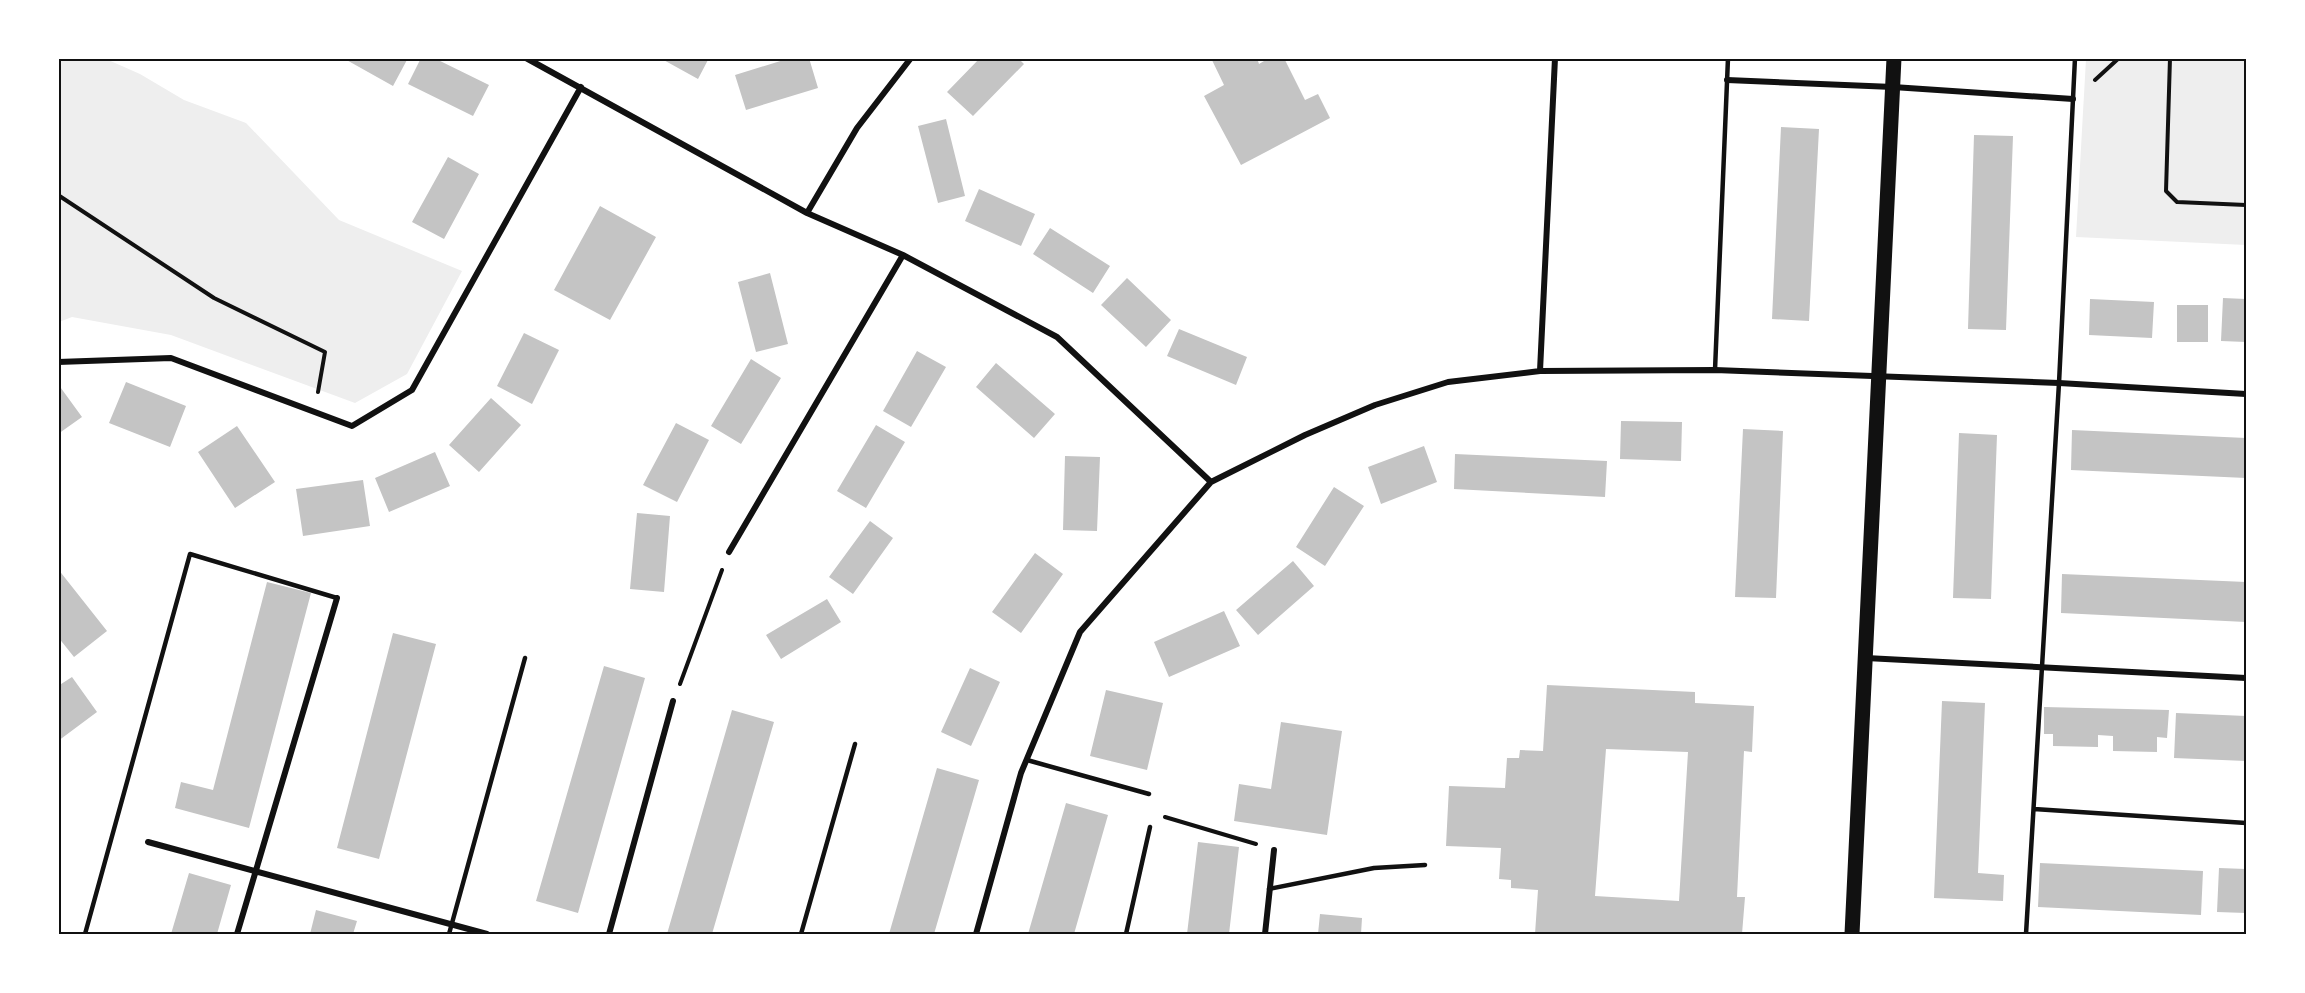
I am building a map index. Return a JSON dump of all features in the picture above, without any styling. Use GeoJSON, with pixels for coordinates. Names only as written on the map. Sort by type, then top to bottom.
{"type":"FeatureCollection","features":[{"type":"Feature","properties":{"kind":"main road"},"geometry":{"type":"LineString","coordinates":[[1852,934],[1894,58]]}},
{"type":"Feature","properties":{"kind":"street"},"geometry":{"type":"LineString","coordinates":[[526,58],[807,213],[903,255],[1057,337],[1211,482]]}},
{"type":"Feature","properties":{"kind":"street"},"geometry":{"type":"LineString","coordinates":[[807,213],[856,128],[911,58]]}},
{"type":"Feature","properties":{"kind":"street"},"geometry":{"type":"LineString","coordinates":[[1540,371],[1555,58]]}},
{"type":"Feature","properties":{"kind":"street"},"geometry":{"type":"LineString","coordinates":[[1727,80],[1893,87],[2073,99]]}},
{"type":"Feature","properties":{"kind":"street"},"geometry":{"type":"LineString","coordinates":[[58,362],[171,358],[352,426],[412,390],[581,87]]}},
{"type":"Feature","properties":{"kind":"street"},"geometry":{"type":"LineString","coordinates":[[729,552],[903,255]]}},
{"type":"Feature","properties":{"kind":"street"},"geometry":{"type":"LineString","coordinates":[[976,934],[1027,760],[1080,632],[1211,482],[1305,435],[1409,393],[1448,382],[1540,371],[1715,370],[2059,382],[2247,394]]}},
{"type":"Feature","properties":{"kind":"street"},"geometry":{"type":"LineString","coordinates":[[237,934],[337,598]]}},
{"type":"Feature","properties":{"kind":"street"},"geometry":{"type":"LineString","coordinates":[[1865,658],[2247,678]]}},
{"type":"Feature","properties":{"kind":"street"},"geometry":{"type":"LineString","coordinates":[[609,934],[674,701]]}},
{"type":"Feature","properties":{"kind":"street"},"geometry":{"type":"LineString","coordinates":[[148,842],[487,934]]}},
{"type":"Feature","properties":{"kind":"street"},"geometry":{"type":"LineString","coordinates":[[1265,934],[1274,850]]}},
{"type":"Feature","properties":{"kind":"lane"},"geometry":{"type":"LineString","coordinates":[[1715,370],[1728,58]]}},
{"type":"Feature","properties":{"kind":"lane"},"geometry":{"type":"LineString","coordinates":[[2026,934],[2059,382],[2075,58]]}},
{"type":"Feature","properties":{"kind":"lane"},"geometry":{"type":"LineString","coordinates":[[85,934],[190,554],[337,598]]}},
{"type":"Feature","properties":{"kind":"lane"},"geometry":{"type":"LineString","coordinates":[[449,934],[525,658]]}},
{"type":"Feature","properties":{"kind":"lane"},"geometry":{"type":"LineString","coordinates":[[801,934],[855,744]]}},
{"type":"Feature","properties":{"kind":"lane"},"geometry":{"type":"LineString","coordinates":[[1027,760],[1149,794]]}},
{"type":"Feature","properties":{"kind":"lane"},"geometry":{"type":"LineString","coordinates":[[2034,809],[2247,823]]}},
{"type":"Feature","properties":{"kind":"lane"},"geometry":{"type":"LineString","coordinates":[[1125,934],[1150,827]]}},
{"type":"Feature","properties":{"kind":"lane"},"geometry":{"type":"LineString","coordinates":[[1269,889],[1374,868],[1425,865]]}},
{"type":"Feature","properties":{"kind":"path"},"geometry":{"type":"LineString","coordinates":[[2170,58],[2166,191],[2177,202],[2247,205]]}},
{"type":"Feature","properties":{"kind":"path"},"geometry":{"type":"LineString","coordinates":[[58,195],[214,298],[325,352],[315,412]]}},
{"type":"Feature","properties":{"kind":"path"},"geometry":{"type":"LineString","coordinates":[[674,701],[729,552]]}},
{"type":"Feature","properties":{"kind":"shaded area"},"geometry":{"type":"Polygon","coordinates":[[[59,59],[106,59],[140,74],[184,100],[246,123],[339,220],[462,271],[407,374],[355,403],[171,335],[72,317],[59,322],[59,59]]]}},
{"type":"Feature","properties":{"kind":"shaded area"},"geometry":{"type":"Polygon","coordinates":[[[2086,59],[2246,59],[2246,245],[2076,237],[2086,59]]]}},
{"type":"Feature","properties":{"kind":"building"},"geometry":{"type":"Polygon","coordinates":[[[343,58],[408,58],[393,86],[343,58]]]}},
{"type":"Feature","properties":{"kind":"building"},"geometry":{"type":"Polygon","coordinates":[[[421,58],[434,58],[489,85],[473,116],[408,84],[421,58]]]}},
{"type":"Feature","properties":{"kind":"building"},"geometry":{"type":"Polygon","coordinates":[[[660,58],[709,58],[698,79],[660,58]]]}},
{"type":"Feature","properties":{"kind":"building"},"geometry":{"type":"Polygon","coordinates":[[[790,58],[809,58],[818,88],[746,110],[735,75],[790,58]]]}},
{"type":"Feature","properties":{"kind":"building"},"geometry":{"type":"Polygon","coordinates":[[[980,58],[1018,58],[1024,64],[973,116],[947,92],[980,58]]]}},
{"type":"Feature","properties":{"kind":"building"},"geometry":{"type":"Polygon","coordinates":[[[1211,58],[1257,58],[1259,64],[1269,58],[1284,58],[1305,100],[1318,94],[1330,118],[1241,165],[1204,96],[1224,85],[1211,58]]]}},
{"type":"Feature","properties":{"kind":"building"},"geometry":{"type":"Polygon","coordinates":[[[946,119],[965,196],[938,203],[918,126],[946,119]]]}},
{"type":"Feature","properties":{"kind":"building"},"geometry":{"type":"Polygon","coordinates":[[[1781,127],[1819,129],[1809,321],[1772,319],[1781,127]]]}},
{"type":"Feature","properties":{"kind":"building"},"geometry":{"type":"Polygon","coordinates":[[[1974,135],[2013,136],[2006,330],[1968,329],[1974,135]]]}},
{"type":"Feature","properties":{"kind":"building"},"geometry":{"type":"Polygon","coordinates":[[[448,157],[479,174],[444,239],[412,222],[448,157]]]}},
{"type":"Feature","properties":{"kind":"building"},"geometry":{"type":"Polygon","coordinates":[[[979,189],[1035,214],[1021,246],[965,221],[979,189]]]}},
{"type":"Feature","properties":{"kind":"building"},"geometry":{"type":"Polygon","coordinates":[[[600,206],[656,237],[610,320],[554,290],[600,206]]]}},
{"type":"Feature","properties":{"kind":"building"},"geometry":{"type":"Polygon","coordinates":[[[1050,228],[1110,266],[1093,293],[1033,254],[1050,228]]]}},
{"type":"Feature","properties":{"kind":"building"},"geometry":{"type":"Polygon","coordinates":[[[770,273],[788,344],[756,352],[738,282],[770,273]]]}},
{"type":"Feature","properties":{"kind":"building"},"geometry":{"type":"Polygon","coordinates":[[[1127,278],[1171,320],[1146,347],[1101,305],[1127,278]]]}},
{"type":"Feature","properties":{"kind":"building"},"geometry":{"type":"Polygon","coordinates":[[[2223,298],[2246,299],[2246,342],[2221,341],[2223,298]]]}},
{"type":"Feature","properties":{"kind":"building"},"geometry":{"type":"Polygon","coordinates":[[[2090,299],[2154,302],[2152,338],[2089,335],[2090,299]]]}},
{"type":"Feature","properties":{"kind":"building"},"geometry":{"type":"Polygon","coordinates":[[[2177,305],[2208,305],[2208,342],[2177,342],[2177,305]]]}},
{"type":"Feature","properties":{"kind":"building"},"geometry":{"type":"Polygon","coordinates":[[[1179,329],[1247,357],[1236,385],[1167,356],[1179,329]]]}},
{"type":"Feature","properties":{"kind":"building"},"geometry":{"type":"Polygon","coordinates":[[[524,333],[559,350],[532,404],[497,386],[524,333]]]}},
{"type":"Feature","properties":{"kind":"building"},"geometry":{"type":"Polygon","coordinates":[[[917,351],[946,367],[911,427],[883,411],[917,351]]]}},
{"type":"Feature","properties":{"kind":"building"},"geometry":{"type":"Polygon","coordinates":[[[751,359],[781,378],[741,444],[711,426],[751,359]]]}},
{"type":"Feature","properties":{"kind":"building"},"geometry":{"type":"Polygon","coordinates":[[[996,363],[1055,414],[1034,438],[976,387],[996,363]]]}},
{"type":"Feature","properties":{"kind":"building"},"geometry":{"type":"Polygon","coordinates":[[[126,382],[186,406],[170,447],[109,423],[126,382]]]}},
{"type":"Feature","properties":{"kind":"building"},"geometry":{"type":"Polygon","coordinates":[[[58,384],[82,417],[58,434],[58,384]]]}},
{"type":"Feature","properties":{"kind":"building"},"geometry":{"type":"Polygon","coordinates":[[[491,398],[521,425],[479,472],[449,445],[491,398]]]}},
{"type":"Feature","properties":{"kind":"building"},"geometry":{"type":"Polygon","coordinates":[[[1621,421],[1682,422],[1681,461],[1620,459],[1621,421]]]}},
{"type":"Feature","properties":{"kind":"building"},"geometry":{"type":"Polygon","coordinates":[[[676,423],[709,440],[677,502],[643,485],[676,423]]]}},
{"type":"Feature","properties":{"kind":"building"},"geometry":{"type":"Polygon","coordinates":[[[876,425],[905,442],[866,508],[837,491],[876,425]]]}},
{"type":"Feature","properties":{"kind":"building"},"geometry":{"type":"Polygon","coordinates":[[[237,426],[275,482],[235,508],[198,452],[237,426]]]}},
{"type":"Feature","properties":{"kind":"building"},"geometry":{"type":"Polygon","coordinates":[[[1743,429],[1783,431],[1776,598],[1735,597],[1743,429]]]}},
{"type":"Feature","properties":{"kind":"building"},"geometry":{"type":"Polygon","coordinates":[[[2072,430],[2246,438],[2246,478],[2071,470],[2072,430]]]}},
{"type":"Feature","properties":{"kind":"building"},"geometry":{"type":"Polygon","coordinates":[[[1959,433],[1997,435],[1991,599],[1953,598],[1959,433]]]}},
{"type":"Feature","properties":{"kind":"building"},"geometry":{"type":"Polygon","coordinates":[[[1424,446],[1437,482],[1381,504],[1368,467],[1424,446]]]}},
{"type":"Feature","properties":{"kind":"building"},"geometry":{"type":"Polygon","coordinates":[[[435,452],[450,486],[389,512],[375,478],[435,452]]]}},
{"type":"Feature","properties":{"kind":"building"},"geometry":{"type":"Polygon","coordinates":[[[1455,454],[1607,461],[1605,497],[1454,489],[1455,454]]]}},
{"type":"Feature","properties":{"kind":"building"},"geometry":{"type":"Polygon","coordinates":[[[1065,456],[1100,457],[1097,531],[1063,530],[1065,456]]]}},
{"type":"Feature","properties":{"kind":"building"},"geometry":{"type":"Polygon","coordinates":[[[363,480],[370,526],[303,536],[296,489],[363,480]]]}},
{"type":"Feature","properties":{"kind":"building"},"geometry":{"type":"Polygon","coordinates":[[[1334,487],[1364,506],[1325,566],[1296,547],[1334,487]]]}},
{"type":"Feature","properties":{"kind":"building"},"geometry":{"type":"Polygon","coordinates":[[[637,513],[670,516],[664,592],[630,589],[637,513]]]}},
{"type":"Feature","properties":{"kind":"building"},"geometry":{"type":"Polygon","coordinates":[[[870,521],[893,538],[853,594],[829,577],[870,521]]]}},
{"type":"Feature","properties":{"kind":"building"},"geometry":{"type":"Polygon","coordinates":[[[1035,553],[1063,574],[1021,633],[992,612],[1035,553]]]}},
{"type":"Feature","properties":{"kind":"building"},"geometry":{"type":"Polygon","coordinates":[[[1293,561],[1314,586],[1258,635],[1236,610],[1293,561]]]}},
{"type":"Feature","properties":{"kind":"building"},"geometry":{"type":"Polygon","coordinates":[[[58,569],[107,631],[74,657],[58,637],[58,569]]]}},
{"type":"Feature","properties":{"kind":"building"},"geometry":{"type":"Polygon","coordinates":[[[2062,574],[2246,582],[2246,622],[2061,613],[2062,574]]]}},
{"type":"Feature","properties":{"kind":"building"},"geometry":{"type":"Polygon","coordinates":[[[267,582],[311,593],[249,828],[175,808],[181,782],[213,790],[267,582]]]}},
{"type":"Feature","properties":{"kind":"building"},"geometry":{"type":"Polygon","coordinates":[[[827,599],[841,622],[781,659],[766,635],[827,599]]]}},
{"type":"Feature","properties":{"kind":"building"},"geometry":{"type":"Polygon","coordinates":[[[1224,611],[1240,646],[1169,677],[1154,642],[1224,611]]]}},
{"type":"Feature","properties":{"kind":"building"},"geometry":{"type":"Polygon","coordinates":[[[393,633],[436,644],[379,859],[337,848],[393,633]]]}},
{"type":"Feature","properties":{"kind":"building"},"geometry":{"type":"Polygon","coordinates":[[[604,666],[645,678],[578,913],[536,901],[604,666]]]}},
{"type":"Feature","properties":{"kind":"building"},"geometry":{"type":"Polygon","coordinates":[[[970,668],[1000,682],[971,746],[941,732],[970,668]]]}},
{"type":"Feature","properties":{"kind":"building"},"geometry":{"type":"Polygon","coordinates":[[[72,677],[97,712],[58,741],[58,686],[72,677]]]}},
{"type":"Feature","properties":{"kind":"building"},"geometry":{"type":"Polygon","coordinates":[[[1547,685],[1695,692],[1695,703],[1754,706],[1752,752],[1744,751],[1737,897],[1745,897],[1742,934],[1535,934],[1538,890],[1511,888],[1511,880],[1499,879],[1501,848],[1446,846],[1449,786],[1505,788],[1507,758],[1519,758],[1520,750],[1543,751],[1547,685]],[[1606,749],[1595,896],[1679,901],[1688,752],[1606,749]]]}},
{"type":"Feature","properties":{"kind":"building"},"geometry":{"type":"Polygon","coordinates":[[[1106,690],[1163,703],[1147,770],[1090,756],[1106,690]]]}},
{"type":"Feature","properties":{"kind":"building"},"geometry":{"type":"Polygon","coordinates":[[[1942,701],[1985,703],[1978,873],[2004,875],[2003,901],[1934,898],[1942,701]]]}},
{"type":"Feature","properties":{"kind":"building"},"geometry":{"type":"Polygon","coordinates":[[[2044,707],[2169,710],[2167,738],[2157,737],[2157,752],[2113,751],[2113,736],[2098,735],[2098,747],[2053,746],[2053,734],[2044,734],[2044,707]]]}},
{"type":"Feature","properties":{"kind":"building"},"geometry":{"type":"Polygon","coordinates":[[[732,710],[774,722],[712,934],[667,934],[732,710]]]}},
{"type":"Feature","properties":{"kind":"building"},"geometry":{"type":"Polygon","coordinates":[[[2176,713],[2246,716],[2246,761],[2174,758],[2176,713]]]}},
{"type":"Feature","properties":{"kind":"building"},"geometry":{"type":"Polygon","coordinates":[[[1281,722],[1342,731],[1327,835],[1234,821],[1239,784],[1271,789],[1281,722]]]}},
{"type":"Feature","properties":{"kind":"building"},"geometry":{"type":"Polygon","coordinates":[[[937,768],[979,780],[934,934],[889,934],[937,768]]]}},
{"type":"Feature","properties":{"kind":"building"},"geometry":{"type":"Polygon","coordinates":[[[1066,803],[1108,815],[1074,934],[1028,934],[1066,803]]]}},
{"type":"Feature","properties":{"kind":"building"},"geometry":{"type":"Polygon","coordinates":[[[1198,842],[1239,847],[1229,934],[1187,934],[1198,842]]]}},
{"type":"Feature","properties":{"kind":"building"},"geometry":{"type":"Polygon","coordinates":[[[2040,863],[2203,871],[2201,915],[2038,907],[2040,863]]]}},
{"type":"Feature","properties":{"kind":"building"},"geometry":{"type":"Polygon","coordinates":[[[2219,868],[2246,869],[2246,913],[2217,912],[2219,868]]]}},
{"type":"Feature","properties":{"kind":"building"},"geometry":{"type":"Polygon","coordinates":[[[189,873],[231,885],[217,934],[171,934],[189,873]]]}},
{"type":"Feature","properties":{"kind":"building"},"geometry":{"type":"Polygon","coordinates":[[[316,910],[357,921],[353,934],[310,934],[316,910]]]}},
{"type":"Feature","properties":{"kind":"building"},"geometry":{"type":"Polygon","coordinates":[[[1320,914],[1362,918],[1361,934],[1318,934],[1320,914]]]}}]}
